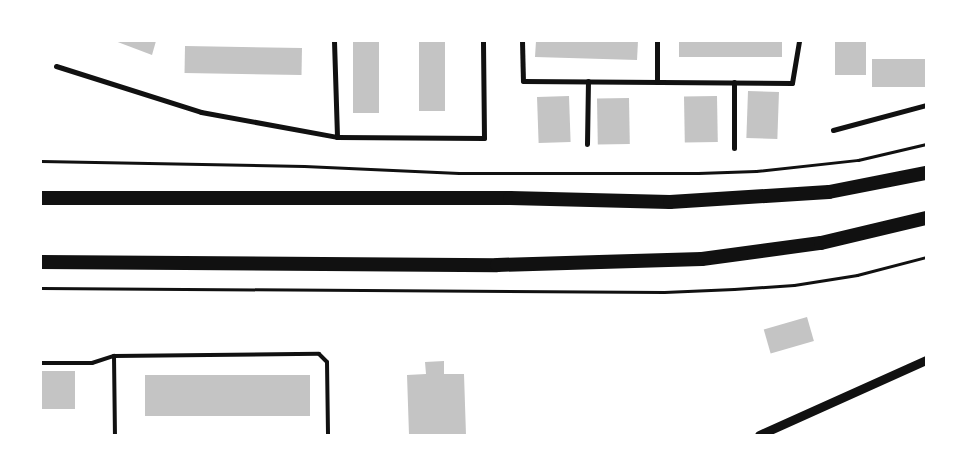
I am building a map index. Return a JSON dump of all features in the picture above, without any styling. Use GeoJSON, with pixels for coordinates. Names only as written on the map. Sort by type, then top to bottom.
{"type":"FeatureCollection","features":[{"type":"Feature","properties":{"kind":"highway"},"geometry":{"type":"LineString","coordinates":[[41,198],[510,198],[670,202],[829,192],[926,173]]}},
{"type":"Feature","properties":{"kind":"highway"},"geometry":{"type":"LineString","coordinates":[[41,262],[497,265],[702,259],[821,244],[926,218]]}},
{"type":"Feature","properties":{"kind":"street"},"geometry":{"type":"LineString","coordinates":[[334,41],[337,136]]}},
{"type":"Feature","properties":{"kind":"street"},"geometry":{"type":"LineString","coordinates":[[56,66],[201,112],[337,136],[484,138],[483,41]]}},
{"type":"Feature","properties":{"kind":"street"},"geometry":{"type":"LineString","coordinates":[[522,41],[523,81],[657,82],[792,82],[799,41]]}},
{"type":"Feature","properties":{"kind":"street"},"geometry":{"type":"LineString","coordinates":[[657,41],[657,82]]}},
{"type":"Feature","properties":{"kind":"street"},"geometry":{"type":"LineString","coordinates":[[587,144],[588,81]]}},
{"type":"Feature","properties":{"kind":"street"},"geometry":{"type":"LineString","coordinates":[[734,82],[734,148]]}},
{"type":"Feature","properties":{"kind":"street"},"geometry":{"type":"LineString","coordinates":[[833,130],[926,105]]}},
{"type":"Feature","properties":{"kind":"street"},"geometry":{"type":"LineString","coordinates":[[759,435],[926,360]]}},
{"type":"Feature","properties":{"kind":"lane"},"geometry":{"type":"LineString","coordinates":[[41,363],[92,363],[114,356],[319,354],[328,362],[328,435]]}},
{"type":"Feature","properties":{"kind":"lane"},"geometry":{"type":"LineString","coordinates":[[114,356],[115,435]]}},
{"type":"Feature","properties":{"kind":"path"},"geometry":{"type":"LineString","coordinates":[[41,161],[313,166],[459,173],[698,173],[764,171],[858,160],[926,144]]}},
{"type":"Feature","properties":{"kind":"path"},"geometry":{"type":"LineString","coordinates":[[41,288],[708,290],[794,285],[857,275],[926,257]]}},
{"type":"Feature","properties":{"kind":"building"},"geometry":{"type":"Polygon","coordinates":[[[115,41],[156,41],[152,55],[115,41]]]}},
{"type":"Feature","properties":{"kind":"building"},"geometry":{"type":"Polygon","coordinates":[[[353,41],[379,41],[379,113],[353,113],[353,41]]]}},
{"type":"Feature","properties":{"kind":"building"},"geometry":{"type":"Polygon","coordinates":[[[419,41],[445,41],[445,111],[419,111],[419,41]]]}},
{"type":"Feature","properties":{"kind":"building"},"geometry":{"type":"Polygon","coordinates":[[[536,41],[638,41],[637,60],[535,57],[536,41]]]}},
{"type":"Feature","properties":{"kind":"building"},"geometry":{"type":"Polygon","coordinates":[[[679,41],[782,41],[782,57],[679,57],[679,41]]]}},
{"type":"Feature","properties":{"kind":"building"},"geometry":{"type":"Polygon","coordinates":[[[835,41],[866,41],[866,75],[835,75],[835,41]]]}},
{"type":"Feature","properties":{"kind":"building"},"geometry":{"type":"Polygon","coordinates":[[[185,46],[302,48],[302,75],[185,73],[185,46]]]}},
{"type":"Feature","properties":{"kind":"building"},"geometry":{"type":"Polygon","coordinates":[[[872,59],[926,59],[926,87],[872,87],[872,59]]]}},
{"type":"Feature","properties":{"kind":"building"},"geometry":{"type":"Polygon","coordinates":[[[748,91],[779,92],[777,139],[746,138],[748,91]]]}},
{"type":"Feature","properties":{"kind":"building"},"geometry":{"type":"Polygon","coordinates":[[[569,96],[571,142],[539,143],[537,97],[569,96]]]}},
{"type":"Feature","properties":{"kind":"building"},"geometry":{"type":"Polygon","coordinates":[[[717,96],[718,142],[685,143],[684,97],[717,96]]]}},
{"type":"Feature","properties":{"kind":"building"},"geometry":{"type":"Polygon","coordinates":[[[629,98],[630,144],[598,145],[597,99],[629,98]]]}},
{"type":"Feature","properties":{"kind":"building"},"geometry":{"type":"Polygon","coordinates":[[[807,317],[814,341],[771,353],[764,329],[807,317]]]}},
{"type":"Feature","properties":{"kind":"building"},"geometry":{"type":"Polygon","coordinates":[[[444,361],[444,374],[464,374],[466,435],[409,435],[407,375],[426,374],[425,362],[444,361]]]}},
{"type":"Feature","properties":{"kind":"building"},"geometry":{"type":"Polygon","coordinates":[[[41,371],[75,371],[75,409],[41,409],[41,371]]]}},
{"type":"Feature","properties":{"kind":"building"},"geometry":{"type":"Polygon","coordinates":[[[145,375],[310,375],[310,416],[145,416],[145,375]]]}}]}
